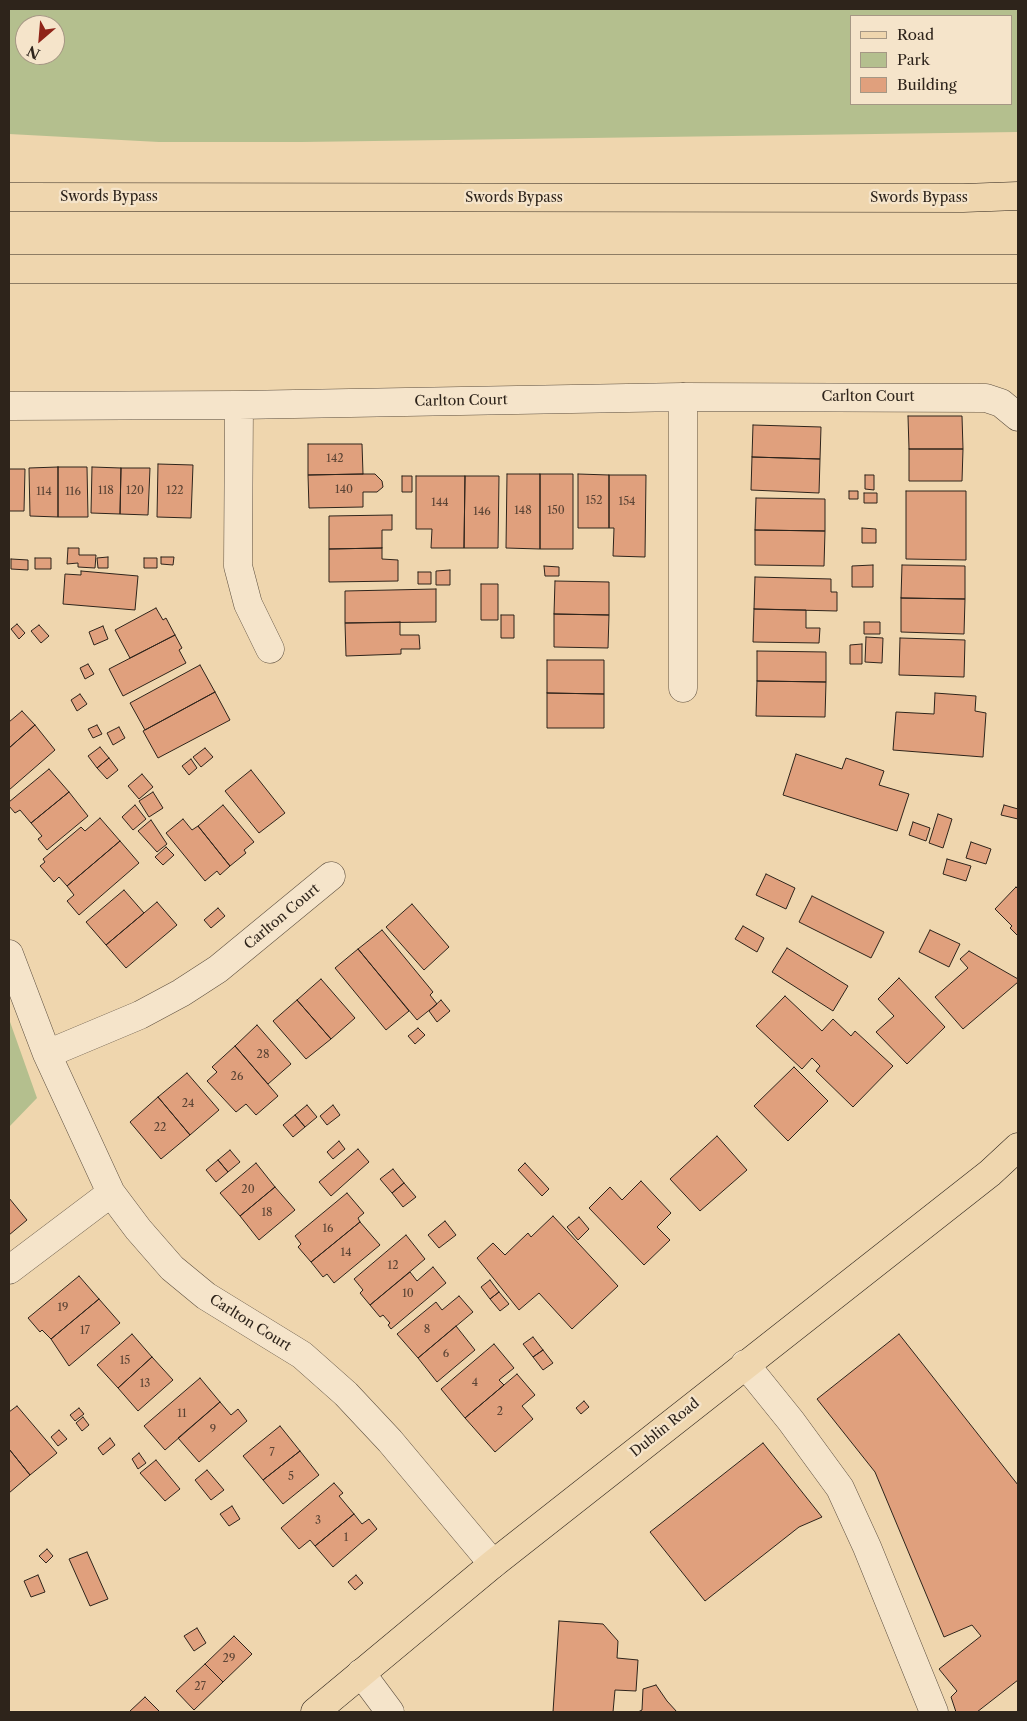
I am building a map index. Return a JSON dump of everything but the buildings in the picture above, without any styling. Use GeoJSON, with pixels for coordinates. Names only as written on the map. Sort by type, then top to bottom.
{"type":"FeatureCollection","features":[{"type":"Feature","properties":{"kind":"main road","name":"Swords Bypass"},"geometry":{"type":"LineString","coordinates":[[9,197],[963,198],[1018,196]]}},
{"type":"Feature","properties":{"kind":"main road"},"geometry":{"type":"LineString","coordinates":[[9,269],[1018,269]]}},
{"type":"Feature","properties":{"kind":"main road","name":"Dublin Road"},"geometry":{"type":"LineString","coordinates":[[314,1712],[493,1564],[990,1173],[1018,1147]]}},
{"type":"Feature","properties":{"kind":"street","name":"Carlton Court"},"geometry":{"type":"LineString","coordinates":[[9,406],[239,405],[683,397],[986,398],[1001,404],[1018,416]]}},
{"type":"Feature","properties":{"kind":"street"},"geometry":{"type":"LineString","coordinates":[[683,397],[683,688]]}},
{"type":"Feature","properties":{"kind":"street"},"geometry":{"type":"LineString","coordinates":[[239,405],[238,566],[248,604],[270,649]]}},
{"type":"Feature","properties":{"kind":"street","name":"Carlton Court"},"geometry":{"type":"LineString","coordinates":[[47,1054],[140,1015],[181,993],[218,969],[331,876]]}},
{"type":"Feature","properties":{"kind":"street","name":"Carlton Court"},"geometry":{"type":"LineString","coordinates":[[9,954],[47,1054],[111,1193],[138,1229],[172,1268],[206,1296],[302,1355],[346,1394],[390,1440],[493,1564]]}},
{"type":"Feature","properties":{"kind":"street"},"geometry":{"type":"LineString","coordinates":[[9,1270],[111,1193]]}},
{"type":"Feature","properties":{"kind":"street"},"geometry":{"type":"LineString","coordinates":[[745,1364],[792,1421],[840,1488],[867,1547],[934,1712]]}},
{"type":"Feature","properties":{"kind":"street"},"geometry":{"type":"LineString","coordinates":[[361,1673],[390,1712]]}},
{"type":"Feature","properties":{"kind":"green space"},"geometry":{"type":"Polygon","coordinates":[[[9,9],[1018,9],[1018,132],[302,142],[159,142],[9,134],[9,9]]]}},
{"type":"Feature","properties":{"kind":"green space"},"geometry":{"type":"Polygon","coordinates":[[[9,1019],[37,1098],[9,1127],[9,1019]]]}}]}
